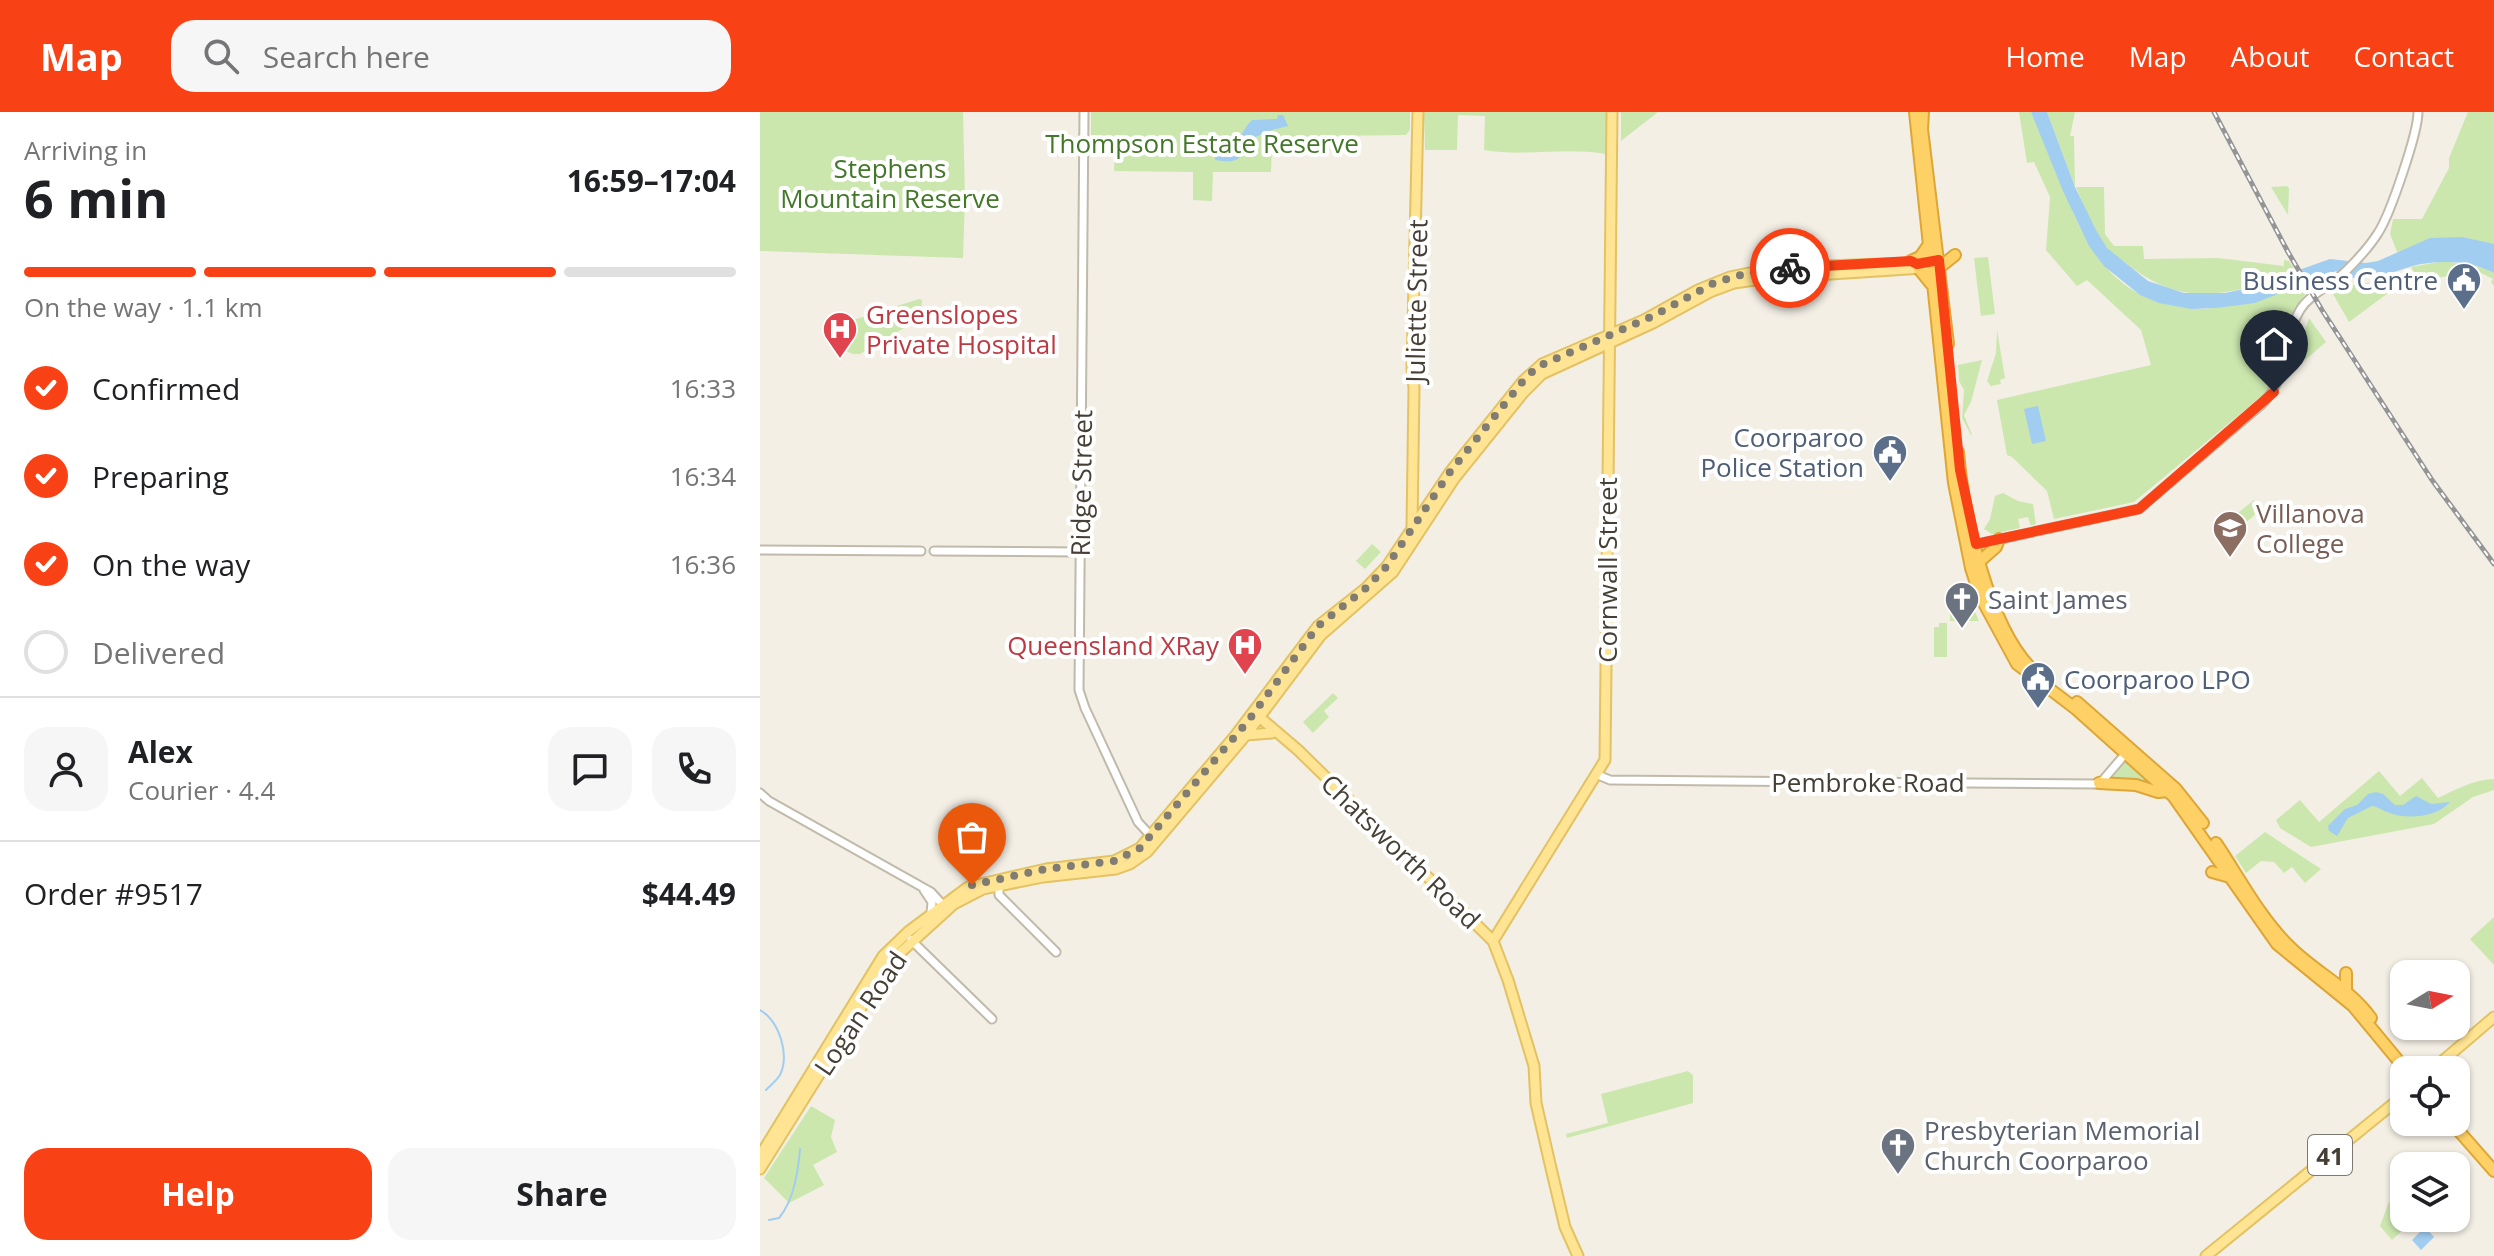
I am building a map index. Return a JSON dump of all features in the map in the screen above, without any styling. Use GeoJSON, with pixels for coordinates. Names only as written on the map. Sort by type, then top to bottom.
{"type":"FeatureCollection","features":[{"type":"Feature","properties":{"kind":"highway"},"geometry":{"type":"LineString","coordinates":[[1915,112],[1928,264],[1977,588],[2017,664],[2129,750],[2189,803],[2280,936],[2299,955],[2346,990],[2402,1056]]}},
{"type":"Feature","properties":{"kind":"highway"},"geometry":{"type":"LineString","coordinates":[[1923,112],[1928,264],[1941,345],[1954,483],[1971,545],[1980,561],[1989,593],[2025,662],[2090,712],[2168,791],[2191,817],[2277,944],[2353,1006],[2394,1056]]}},
{"type":"Feature","properties":{"kind":"highway"},"geometry":{"type":"LineString","coordinates":[[1927,247],[1921,255],[1928,264]]}},
{"type":"Feature","properties":{"kind":"highway"},"geometry":{"type":"LineString","coordinates":[[1928,264],[1955,255]]}},
{"type":"Feature","properties":{"kind":"highway"},"geometry":{"type":"LineString","coordinates":[[1980,561],[1996,547],[1999,539]]}},
{"type":"Feature","properties":{"kind":"highway"},"geometry":{"type":"LineString","coordinates":[[2099,783],[2132,784],[2158,792],[2168,791]]}},
{"type":"Feature","properties":{"kind":"highway"},"geometry":{"type":"LineString","coordinates":[[2212,872],[2230,877]]}},
{"type":"Feature","properties":{"kind":"highway"},"geometry":{"type":"LineString","coordinates":[[2346,973],[2346,990]]}},
{"type":"Feature","properties":{"kind":"highway"},"geometry":{"type":"LineString","coordinates":[[2467,1136],[2494,1171]]}},
{"type":"Feature","properties":{"kind":"highway"},"geometry":{"type":"LineString","coordinates":[[2469,1136],[2494,1162]]}},
{"type":"Feature","properties":{"kind":"main road","name":"Juliette Street"},"geometry":{"type":"LineString","coordinates":[[1412,530],[1418,112]]}},
{"type":"Feature","properties":{"kind":"main road"},"geometry":{"type":"LineString","coordinates":[[1611,338],[1612,112]]}},
{"type":"Feature","properties":{"kind":"main road"},"geometry":{"type":"LineString","coordinates":[[1743,278],[1928,264]]}},
{"type":"Feature","properties":{"kind":"main road","name":"Logan Road"},"geometry":{"type":"LineString","coordinates":[[761,1161],[888,950],[931,913],[1000,882],[1077,869],[1116,869],[1147,852],[1155,836],[1271,702],[1326,630],[1383,583],[1396,568],[1448,487],[1531,383],[1551,368],[1595,348],[1628,327],[1714,283],[1743,278]]}},
{"type":"Feature","properties":{"kind":"main road","name":"Logan Road"},"geometry":{"type":"LineString","coordinates":[[1155,836],[1246,735],[1318,626],[1378,577],[1450,472],[1528,375],[1548,361],[1653,323],[1743,278]]}},
{"type":"Feature","properties":{"kind":"main road"},"geometry":{"type":"LineString","coordinates":[[1610,313],[1628,327]]}},
{"type":"Feature","properties":{"kind":"main road","name":"Cornwall Street"},"geometry":{"type":"LineString","coordinates":[[1598,775],[1606,751],[1608,364],[1611,338]]}},
{"type":"Feature","properties":{"kind":"main road"},"geometry":{"type":"LineString","coordinates":[[1595,348],[1605,356],[1608,364]]}},
{"type":"Feature","properties":{"kind":"main road"},"geometry":{"type":"LineString","coordinates":[[1414,491],[1419,503],[1429,504]]}},
{"type":"Feature","properties":{"kind":"main road"},"geometry":{"type":"LineString","coordinates":[[1246,735],[1275,732],[1271,702]]}},
{"type":"Feature","properties":{"kind":"main road","name":"Chatsworth Road"},"geometry":{"type":"LineString","coordinates":[[1255,718],[1275,732],[1493,941],[1534,1066],[1537,1111],[1565,1227],[1578,1256]]}},
{"type":"Feature","properties":{"kind":"main road"},"geometry":{"type":"LineString","coordinates":[[1493,941],[1598,775]]}},
{"type":"Feature","properties":{"kind":"main road","name":"Logan Road"},"geometry":{"type":"LineString","coordinates":[[761,1161],[884,969],[896,953],[944,907]]}},
{"type":"Feature","properties":{"kind":"main road"},"geometry":{"type":"LineString","coordinates":[[888,950],[906,939],[911,940]]}},
{"type":"Feature","properties":{"kind":"main road"},"geometry":{"type":"LineString","coordinates":[[2448,1056],[2494,1017]]}},
{"type":"Feature","properties":{"kind":"main road","name":"41"},"geometry":{"type":"LineString","coordinates":[[2206,1256],[2390,1106]]}},
{"type":"Feature","properties":{"kind":"street","name":"Ridge Street"},"geometry":{"type":"LineString","coordinates":[[1084,112],[1081,698],[1138,822],[1155,836]]}},
{"type":"Feature","properties":{"kind":"street"},"geometry":{"type":"LineString","coordinates":[[1971,545],[2142,507],[2270,396],[2281,376],[2289,337],[2299,311],[2341,276],[2381,228],[2416,132],[2418,112]]}},
{"type":"Feature","properties":{"kind":"street"},"geometry":{"type":"LineString","coordinates":[[760,550],[921,551],[927,557],[934,551],[1080,552]]}},
{"type":"Feature","properties":{"kind":"street"},"geometry":{"type":"LineString","coordinates":[[2099,783],[2129,750]]}},
{"type":"Feature","properties":{"kind":"street","name":"Pembroke Road"},"geometry":{"type":"LineString","coordinates":[[1598,775],[1608,780],[2099,783]]}},
{"type":"Feature","properties":{"kind":"street"},"geometry":{"type":"LineString","coordinates":[[760,796],[932,893],[944,907]]}},
{"type":"Feature","properties":{"kind":"street"},"geometry":{"type":"LineString","coordinates":[[1000,882],[999,895],[1056,952]]}},
{"type":"Feature","properties":{"kind":"street"},"geometry":{"type":"LineString","coordinates":[[924,890],[932,903],[931,913]]}},
{"type":"Feature","properties":{"kind":"street"},"geometry":{"type":"LineString","coordinates":[[924,929],[928,955]]}},
{"type":"Feature","properties":{"kind":"street"},"geometry":{"type":"LineString","coordinates":[[911,940],[992,1019]]}},
{"type":"Feature","properties":{"kind":"green space","name":"Stephens Mountain Reserve"},"geometry":{"type":"Polygon","coordinates":[[[760,112],[963,112],[963,258],[760,251],[760,112]]]}},
{"type":"Feature","properties":{"kind":"green space","name":"Thompson Estate Reserve"},"geometry":{"type":"Polygon","coordinates":[[[1091,112],[1410,112],[1410,130],[1406,135],[1325,136],[1301,148],[1272,148],[1271,172],[1213,172],[1212,201],[1193,200],[1193,172],[1114,171],[1115,144],[1091,144],[1091,112]]]}},
{"type":"Feature","properties":{"kind":"green space"},"geometry":{"type":"Polygon","coordinates":[[[1424,112],[1607,112],[1607,151],[1605,154],[1484,150],[1485,116],[1458,115],[1457,150],[1425,150],[1424,112]]]}},
{"type":"Feature","properties":{"kind":"green space"},"geometry":{"type":"Polygon","coordinates":[[[1621,112],[1658,112],[1621,141],[1621,112]]]}},
{"type":"Feature","properties":{"kind":"green space"},"geometry":{"type":"Polygon","coordinates":[[[2019,112],[2031,112],[2074,214],[2097,256],[2129,288],[2151,299],[2176,306],[2208,309],[2277,294],[2329,275],[2326,282],[2306,293],[2295,308],[2288,322],[2274,378],[2265,393],[2134,502],[2054,519],[2047,491],[2007,455],[1997,400],[2151,365],[2141,330],[2087,280],[2077,286],[2046,250],[2050,197],[2034,162],[2027,163],[2019,112]]]}},
{"type":"Feature","properties":{"kind":"green space"},"geometry":{"type":"Polygon","coordinates":[[[2047,112],[2075,112],[2070,136],[2074,136],[2075,187],[2047,112]]]}},
{"type":"Feature","properties":{"kind":"green space"},"geometry":{"type":"Polygon","coordinates":[[[2468,112],[2494,112],[2494,254],[2399,257],[2390,234],[2393,219],[2422,219],[2449,168],[2449,158],[2468,112]]]}},
{"type":"Feature","properties":{"kind":"green space"},"geometry":{"type":"Polygon","coordinates":[[[2076,187],[2104,187],[2105,234],[2114,246],[2143,246],[2144,259],[2218,258],[2284,266],[2284,260],[2289,261],[2296,271],[2250,286],[2209,294],[2169,288],[2148,278],[2109,250],[2093,227],[2076,187]]]}},
{"type":"Feature","properties":{"kind":"green space"},"geometry":{"type":"Polygon","coordinates":[[[2271,187],[2289,188],[2288,215],[2271,187]]]}},
{"type":"Feature","properties":{"kind":"green space"},"geometry":{"type":"Polygon","coordinates":[[[1988,257],[1995,314],[1981,316],[1974,258],[1988,257]]]}},
{"type":"Feature","properties":{"kind":"green space"},"geometry":{"type":"Polygon","coordinates":[[[2444,261],[2484,268],[2494,273],[2494,286],[2491,282],[2493,279],[2477,271],[2420,281],[2411,267],[2444,261]]]}},
{"type":"Feature","properties":{"kind":"green space"},"geometry":{"type":"Polygon","coordinates":[[[2393,280],[2403,282],[2349,322],[2333,294],[2354,285],[2393,280]]]}},
{"type":"Feature","properties":{"kind":"green space"},"geometry":{"type":"Polygon","coordinates":[[[922,300],[921,318],[860,354],[836,347],[842,327],[847,322],[922,300]]]}},
{"type":"Feature","properties":{"kind":"green space"},"geometry":{"type":"Polygon","coordinates":[[[2309,318],[2326,342],[2290,373],[2293,347],[2301,342],[2309,318]]]}},
{"type":"Feature","properties":{"kind":"green space"},"geometry":{"type":"Polygon","coordinates":[[[1997,330],[2005,378],[2000,380],[2001,384],[1991,386],[1987,381],[1996,353],[1997,330]]]}},
{"type":"Feature","properties":{"kind":"green space"},"geometry":{"type":"Polygon","coordinates":[[[1982,360],[1971,402],[1964,415],[1971,435],[1962,418],[1964,390],[1959,381],[1958,365],[1982,360]]]}},
{"type":"Feature","properties":{"kind":"green space"},"geometry":{"type":"Polygon","coordinates":[[[2003,493],[2033,504],[2036,524],[2031,526],[2028,517],[2018,519],[2020,528],[1992,534],[1984,529],[1990,519],[1995,496],[2003,493]]]}},
{"type":"Feature","properties":{"kind":"green space"},"geometry":{"type":"Polygon","coordinates":[[[2254,500],[2267,516],[2264,518],[2258,512],[2241,527],[2233,517],[2254,500]]]}},
{"type":"Feature","properties":{"kind":"green space"},"geometry":{"type":"Polygon","coordinates":[[[1372,544],[1381,552],[1365,569],[1356,561],[1372,544]]]}},
{"type":"Feature","properties":{"kind":"green space"},"geometry":{"type":"Polygon","coordinates":[[[1970,600],[1979,621],[1950,621],[1950,604],[1970,600]]]}},
{"type":"Feature","properties":{"kind":"green space"},"geometry":{"type":"Polygon","coordinates":[[[1939,623],[1947,623],[1947,657],[1934,657],[1934,627],[1939,627],[1939,623]]]}},
{"type":"Feature","properties":{"kind":"green space"},"geometry":{"type":"Polygon","coordinates":[[[1333,693],[1338,698],[1324,711],[1329,717],[1313,733],[1303,722],[1333,693]]]}},
{"type":"Feature","properties":{"kind":"green space"},"geometry":{"type":"Polygon","coordinates":[[[2126,761],[2160,789],[2109,782],[2126,761]]]}},
{"type":"Feature","properties":{"kind":"green space"},"geometry":{"type":"Polygon","coordinates":[[[2379,771],[2400,796],[2422,778],[2438,798],[2478,781],[2494,779],[2494,790],[2473,797],[2434,824],[2311,847],[2280,828],[2276,820],[2300,800],[2319,822],[2379,771]]]}},
{"type":"Feature","properties":{"kind":"green space"},"geometry":{"type":"Polygon","coordinates":[[[2265,832],[2321,869],[2305,883],[2292,867],[2284,873],[2274,862],[2261,861],[2246,873],[2235,856],[2265,832]]]}},
{"type":"Feature","properties":{"kind":"green space"},"geometry":{"type":"Polygon","coordinates":[[[2494,917],[2494,965],[2470,939],[2494,917]]]}},
{"type":"Feature","properties":{"kind":"green space"},"geometry":{"type":"Polygon","coordinates":[[[1688,1071],[1693,1075],[1693,1103],[1567,1138],[1566,1134],[1608,1123],[1601,1094],[1688,1071]]]}},
{"type":"Feature","properties":{"kind":"green space"},"geometry":{"type":"Polygon","coordinates":[[[811,1106],[835,1120],[831,1137],[837,1152],[813,1165],[824,1185],[789,1203],[764,1178],[811,1106]]]}},
{"type":"Feature","properties":{"kind":"green space"},"geometry":{"type":"Polygon","coordinates":[[[2390,1202],[2390,1232],[2401,1232],[2392,1240],[2380,1226],[2390,1202]]]}},
{"type":"Feature","properties":{"kind":"water"},"geometry":{"type":"Polygon","coordinates":[[[2031,112],[2047,112],[2075,187],[2107,248],[2148,281],[2184,293],[2225,293],[2330,259],[2366,263],[2378,261],[2430,238],[2462,237],[2494,244],[2494,273],[2476,266],[2449,262],[2421,264],[2367,278],[2346,276],[2336,271],[2255,303],[2191,309],[2159,303],[2140,295],[2104,266],[2089,246],[2031,112]]]}},
{"type":"Feature","properties":{"kind":"water"},"geometry":{"type":"Polygon","coordinates":[[[1278,115],[1283,115],[1288,126],[1256,137],[1238,159],[1215,160],[1216,149],[1235,143],[1252,120],[1277,119],[1278,115]]]}},
{"type":"Feature","properties":{"kind":"water"},"geometry":{"type":"Polygon","coordinates":[[[2038,406],[2046,441],[2032,444],[2024,409],[2038,406]]]}},
{"type":"Feature","properties":{"kind":"water"},"geometry":{"type":"Polygon","coordinates":[[[2376,792],[2395,805],[2403,805],[2416,796],[2431,804],[2450,802],[2438,811],[2413,817],[2372,806],[2348,818],[2337,836],[2329,831],[2328,826],[2345,809],[2376,792]]]}},
{"type":"Feature","properties":{"kind":"water"},"geometry":{"type":"Polygon","coordinates":[[[2420,1232],[2430,1232],[2434,1237],[2421,1250],[2412,1240],[2420,1232]]]}},
{"type":"Feature","properties":{"kind":"waterway"},"geometry":{"type":"LineString","coordinates":[[760,1010],[773,1022],[781,1039],[784,1058],[780,1075],[766,1090]]}},
{"type":"Feature","properties":{"kind":"waterway"},"geometry":{"type":"LineString","coordinates":[[769,1220],[779,1218],[792,1194],[800,1149]]}},
{"type":"Feature","properties":{"kind":"railway"},"geometry":{"type":"LineString","coordinates":[[2214,112],[2322,310],[2432,480],[2494,564]]}},
{"type":"Feature","properties":{"kind":"way so far"},"geometry":{"type":"LineString","coordinates":[[972,885],[1046,869],[1114,861],[1140,848],[1248,721],[1318,626],[1378,577],[1450,472],[1537,367],[1653,316],[1714,283],[1747,273],[1790,268]]}},
{"type":"Feature","properties":{"kind":"place","name":"Business Centre"},"geometry":{"type":"Point","coordinates":[2464,311]}},
{"type":"Feature","properties":{"kind":"place","name":"Greenslopes Private Hospital"},"geometry":{"type":"Point","coordinates":[840,360]}},
{"type":"Feature","properties":{"kind":"place","name":"Coorparoo Police Station"},"geometry":{"type":"Point","coordinates":[1890,483]}},
{"type":"Feature","properties":{"kind":"place","name":"Villanova College"},"geometry":{"type":"Point","coordinates":[2230,559]}},
{"type":"Feature","properties":{"kind":"place","name":"Saint James"},"geometry":{"type":"Point","coordinates":[1962,630]}},
{"type":"Feature","properties":{"kind":"place","name":"Queensland XRay"},"geometry":{"type":"Point","coordinates":[1245,676]}},
{"type":"Feature","properties":{"kind":"place","name":"Coorparoo LPO"},"geometry":{"type":"Point","coordinates":[2038,710]}},
{"type":"Feature","properties":{"kind":"place","name":"Presbyterian Memorial Church Coorparoo"},"geometry":{"type":"Point","coordinates":[1898,1176]}},
{"type":"Feature","properties":{"kind":"route"},"geometry":{"type":"LineString","coordinates":[[1790,268],[1911,261],[1917,264],[1939,260],[1960,470],[1976,544],[2139,509],[2274,392]]}}]}
